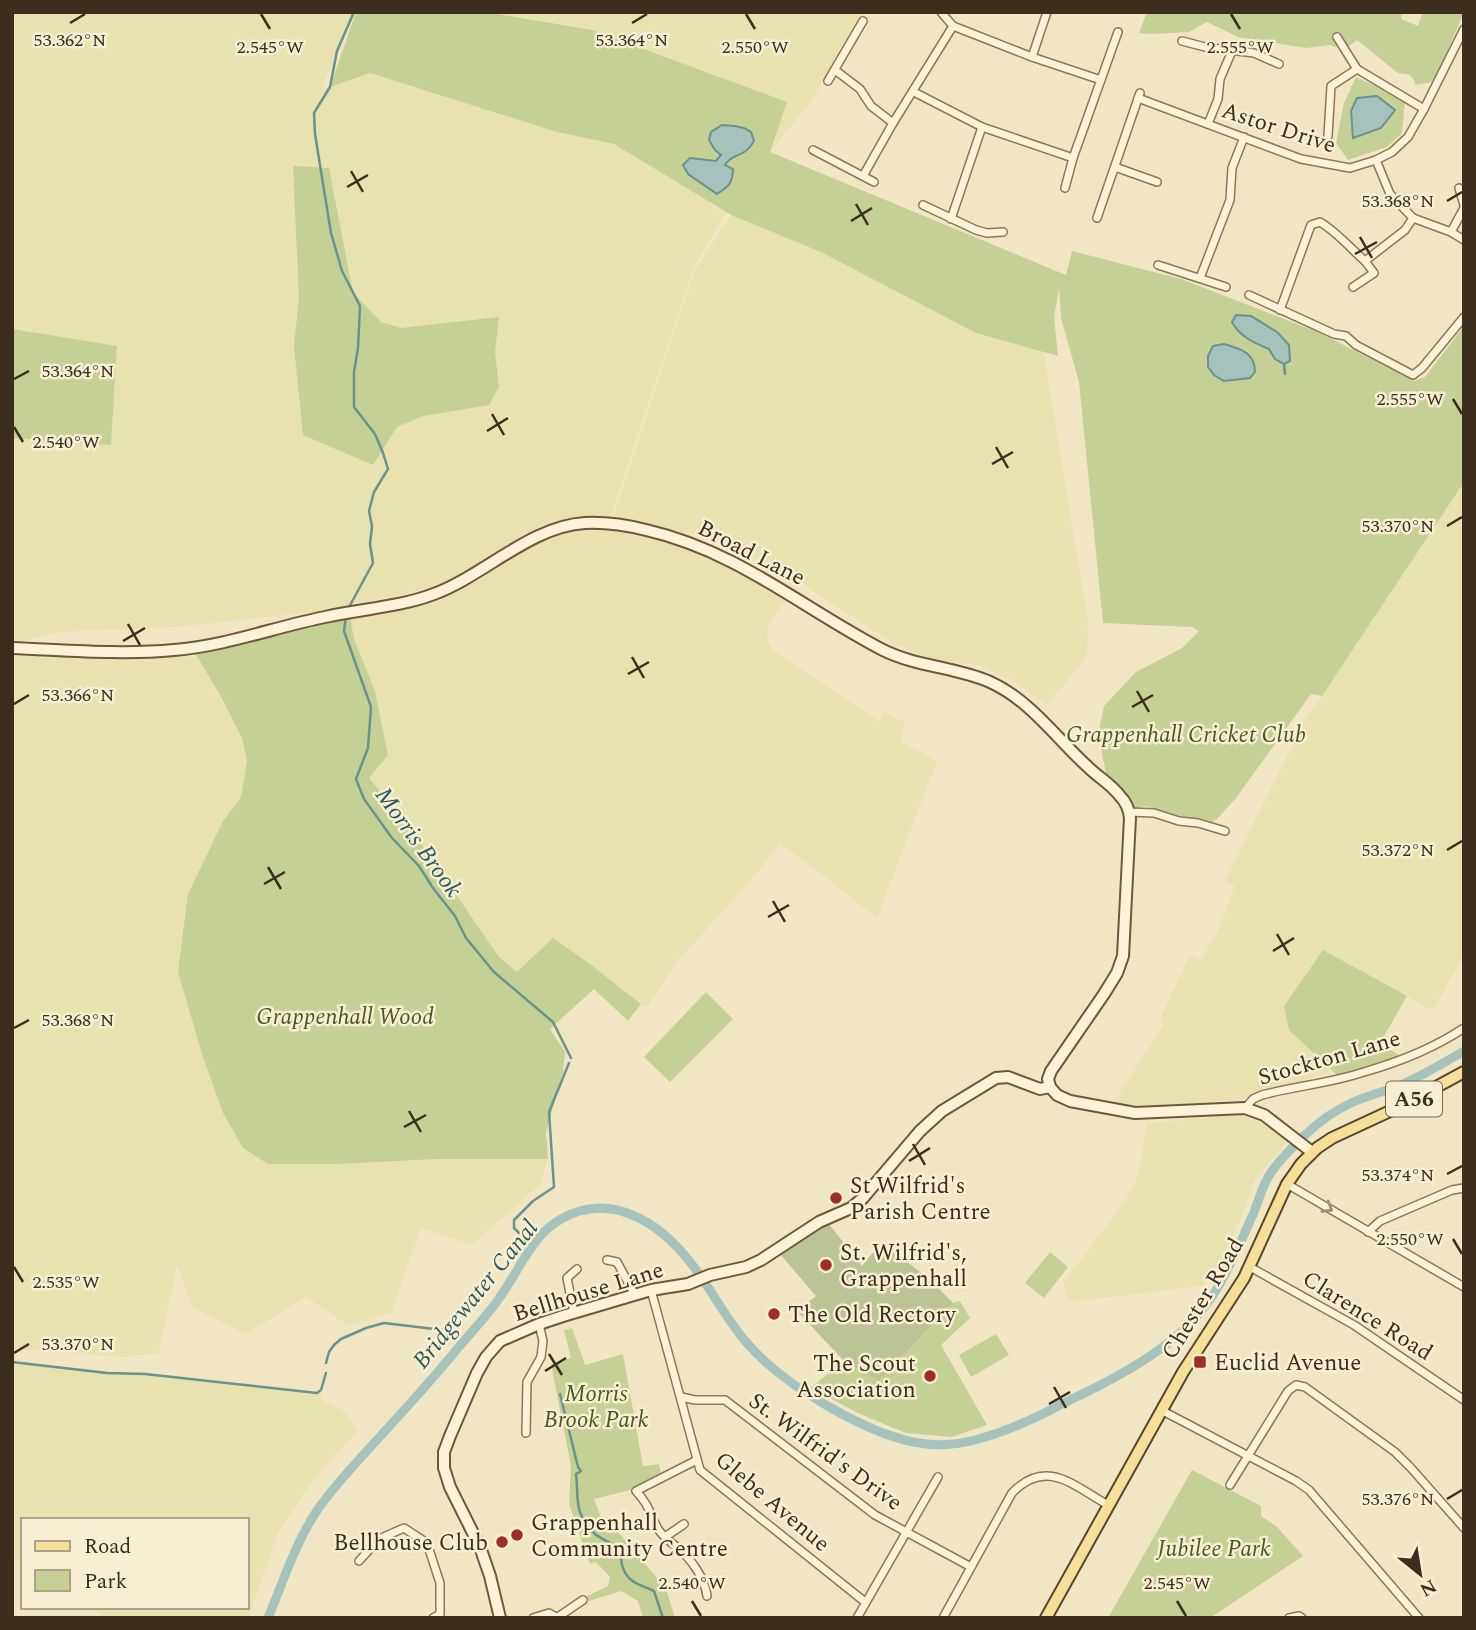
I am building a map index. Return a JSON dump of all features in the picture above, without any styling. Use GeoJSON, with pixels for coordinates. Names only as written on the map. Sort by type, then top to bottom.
{"type":"FeatureCollection","features":[{"type":"Feature","properties":{"kind":"main road","name":"Chester Road"},"geometry":{"type":"LineString","coordinates":[[1046,1618],[1161,1410],[1250,1267],[1287,1184],[1308,1149],[1401,1106],[1464,1072]]}},
{"type":"Feature","properties":{"kind":"street"},"geometry":{"type":"LineString","coordinates":[[941,12],[953,26],[1101,80]]}},
{"type":"Feature","properties":{"kind":"street"},"geometry":{"type":"LineString","coordinates":[[1032,57],[1047,12]]}},
{"type":"Feature","properties":{"kind":"street"},"geometry":{"type":"LineString","coordinates":[[828,81],[863,21]]}},
{"type":"Feature","properties":{"kind":"street"},"geometry":{"type":"LineString","coordinates":[[863,176],[953,26]]}},
{"type":"Feature","properties":{"kind":"street","name":"Astor Drive"},"geometry":{"type":"LineString","coordinates":[[1097,218],[1139,95],[1301,159],[1350,168],[1392,152],[1408,137],[1464,29]]}},
{"type":"Feature","properties":{"kind":"street"},"geometry":{"type":"LineString","coordinates":[[1065,188],[1118,32]]}},
{"type":"Feature","properties":{"kind":"street"},"geometry":{"type":"LineString","coordinates":[[1337,37],[1357,69],[1424,109]]}},
{"type":"Feature","properties":{"kind":"street"},"geometry":{"type":"LineString","coordinates":[[1182,41],[1205,47],[1254,53],[1279,64]]}},
{"type":"Feature","properties":{"kind":"street"},"geometry":{"type":"LineString","coordinates":[[1208,124],[1218,99],[1220,79],[1232,51]]}},
{"type":"Feature","properties":{"kind":"street"},"geometry":{"type":"LineString","coordinates":[[1328,136],[1331,86],[1357,69]]}},
{"type":"Feature","properties":{"kind":"street"},"geometry":{"type":"LineString","coordinates":[[835,71],[860,89],[871,106],[893,123]]}},
{"type":"Feature","properties":{"kind":"street"},"geometry":{"type":"LineString","coordinates":[[914,92],[982,127],[1073,158]]}},
{"type":"Feature","properties":{"kind":"street"},"geometry":{"type":"LineString","coordinates":[[951,219],[982,127]]}},
{"type":"Feature","properties":{"kind":"street"},"geometry":{"type":"LineString","coordinates":[[1200,278],[1230,200],[1232,168],[1244,137]]}},
{"type":"Feature","properties":{"kind":"street"},"geometry":{"type":"LineString","coordinates":[[813,150],[873,182]]}},
{"type":"Feature","properties":{"kind":"street"},"geometry":{"type":"LineString","coordinates":[[1376,160],[1390,194],[1413,218],[1451,232],[1464,240]]}},
{"type":"Feature","properties":{"kind":"street"},"geometry":{"type":"LineString","coordinates":[[1115,167],[1157,182]]}},
{"type":"Feature","properties":{"kind":"street"},"geometry":{"type":"LineString","coordinates":[[1451,232],[1464,206],[1459,188]]}},
{"type":"Feature","properties":{"kind":"street"},"geometry":{"type":"LineString","coordinates":[[923,205],[976,230],[987,233],[1003,232]]}},
{"type":"Feature","properties":{"kind":"street"},"geometry":{"type":"LineString","coordinates":[[1365,261],[1405,230],[1413,218]]}},
{"type":"Feature","properties":{"kind":"street"},"geometry":{"type":"LineString","coordinates":[[1280,310],[1311,225],[1320,222],[1333,229],[1374,273],[1353,287]]}},
{"type":"Feature","properties":{"kind":"street"},"geometry":{"type":"LineString","coordinates":[[1158,265],[1226,287]]}},
{"type":"Feature","properties":{"kind":"street"},"geometry":{"type":"LineString","coordinates":[[1249,295],[1334,334],[1346,335],[1356,345],[1413,375],[1422,368],[1464,317]]}},
{"type":"Feature","properties":{"kind":"street","name":"Broad Lane"},"geometry":{"type":"LineString","coordinates":[[12,648],[135,652],[207,645],[434,594],[529,542],[566,526],[581,523],[611,524],[660,533],[698,545],[746,569],[884,650],[911,662],[981,678],[1009,692],[1116,791],[1129,812]]}},
{"type":"Feature","properties":{"kind":"street"},"geometry":{"type":"LineString","coordinates":[[1050,1087],[1048,1079],[1051,1071],[1104,995],[1122,963],[1129,812],[1154,813],[1225,831]]}},
{"type":"Feature","properties":{"kind":"street","name":"Stockton Lane"},"geometry":{"type":"LineString","coordinates":[[1245,1108],[1254,1099],[1262,1096],[1363,1073],[1443,1042],[1464,1028]]}},
{"type":"Feature","properties":{"kind":"street","name":"Bellhouse Lane"},"geometry":{"type":"LineString","coordinates":[[500,1618],[481,1547],[450,1487],[444,1468],[444,1452],[486,1357],[500,1341],[539,1324],[575,1313],[651,1290],[688,1284],[710,1275],[754,1264],[819,1222],[851,1208],[942,1111],[996,1078],[1008,1077],[1040,1089],[1050,1087],[1057,1096],[1070,1101],[1126,1112],[1245,1108]]}},
{"type":"Feature","properties":{"kind":"street"},"geometry":{"type":"LineString","coordinates":[[1245,1108],[1264,1115],[1308,1149]]}},
{"type":"Feature","properties":{"kind":"street"},"geometry":{"type":"LineString","coordinates":[[1287,1184],[1464,1287]]}},
{"type":"Feature","properties":{"kind":"street"},"geometry":{"type":"LineString","coordinates":[[1368,1232],[1380,1221],[1452,1190],[1464,1188]]}},
{"type":"Feature","properties":{"kind":"street"},"geometry":{"type":"LineString","coordinates":[[607,1260],[617,1262],[635,1295]]}},
{"type":"Feature","properties":{"kind":"street","name":"Clarence Road"},"geometry":{"type":"LineString","coordinates":[[1250,1267],[1354,1325],[1464,1400]]}},
{"type":"Feature","properties":{"kind":"street"},"geometry":{"type":"LineString","coordinates":[[575,1313],[567,1278],[577,1269]]}},
{"type":"Feature","properties":{"kind":"street","name":"Glebe Avenue"},"geometry":{"type":"LineString","coordinates":[[651,1290],[700,1470],[865,1602]]}},
{"type":"Feature","properties":{"kind":"street"},"geometry":{"type":"LineString","coordinates":[[526,1433],[527,1382],[541,1357],[543,1341],[539,1324]]}},
{"type":"Feature","properties":{"kind":"street"},"geometry":{"type":"LineString","coordinates":[[1230,1485],[1288,1391],[1296,1385],[1305,1387],[1395,1452],[1464,1528]]}},
{"type":"Feature","properties":{"kind":"street","name":"St. Wilfrid's Drive"},"geometry":{"type":"LineString","coordinates":[[681,1397],[725,1400],[875,1515],[971,1567]]}},
{"type":"Feature","properties":{"kind":"street"},"geometry":{"type":"LineString","coordinates":[[1161,1410],[1309,1490],[1419,1618]]}},
{"type":"Feature","properties":{"kind":"street"},"geometry":{"type":"LineString","coordinates":[[696,1461],[636,1491],[646,1502],[659,1532],[688,1557],[708,1592],[707,1596]]}},
{"type":"Feature","properties":{"kind":"street"},"geometry":{"type":"LineString","coordinates":[[943,1618],[1012,1493],[1025,1481],[1043,1475],[1057,1476],[1108,1505]]}},
{"type":"Feature","properties":{"kind":"street"},"geometry":{"type":"LineString","coordinates":[[857,1618],[938,1477]]}},
{"type":"Feature","properties":{"kind":"street"},"geometry":{"type":"LineString","coordinates":[[666,1537],[684,1524]]}},
{"type":"Feature","properties":{"kind":"street"},"geometry":{"type":"LineString","coordinates":[[359,1562],[379,1539],[404,1528],[427,1543],[440,1583],[439,1616]]}},
{"type":"Feature","properties":{"kind":"street"},"geometry":{"type":"LineString","coordinates":[[533,1618],[549,1613],[558,1617],[583,1600]]}},
{"type":"Feature","properties":{"kind":"street"},"geometry":{"type":"LineString","coordinates":[[1289,1618],[1302,1618]]}},
{"type":"Feature","properties":{"kind":"shaded area"},"geometry":{"type":"Polygon","coordinates":[[[12,12],[354,12],[321,90],[369,73],[557,132],[614,144],[726,213],[693,268],[610,518],[567,519],[436,587],[320,611],[178,627],[57,632],[12,644],[12,438],[111,444],[117,347],[12,329],[12,12]]]}},
{"type":"Feature","properties":{"kind":"shaded area"},"geometry":{"type":"Polygon","coordinates":[[[485,12],[863,12],[810,103],[770,152],[787,102],[485,12]]]}},
{"type":"Feature","properties":{"kind":"shaded area"},"geometry":{"type":"Polygon","coordinates":[[[731,215],[821,252],[976,333],[1044,352],[1088,623],[1087,657],[1047,705],[1013,681],[977,665],[937,660],[896,645],[793,578],[704,535],[611,524],[695,270],[731,215]]]}},
{"type":"Feature","properties":{"kind":"shaded area"},"geometry":{"type":"Polygon","coordinates":[[[1464,481],[1464,954],[1433,1011],[1323,950],[1290,1030],[1335,1071],[1232,1101],[1161,1109],[1111,1106],[1164,1025],[1160,1018],[1190,955],[1201,960],[1218,930],[1235,886],[1225,881],[1306,718],[1464,481]]]}},
{"type":"Feature","properties":{"kind":"shaded area"},"geometry":{"type":"Polygon","coordinates":[[[603,527],[649,535],[700,551],[787,598],[769,623],[767,639],[773,651],[879,721],[884,712],[905,723],[900,741],[937,761],[877,918],[779,844],[760,870],[676,963],[647,1008],[590,964],[517,972],[499,957],[409,826],[369,778],[388,754],[375,691],[354,639],[350,616],[442,596],[526,549],[571,528],[603,527]]]}},
{"type":"Feature","properties":{"kind":"shaded area"},"geometry":{"type":"Polygon","coordinates":[[[12,653],[198,657],[242,738],[247,761],[241,798],[223,821],[178,972],[223,1113],[243,1148],[268,1164],[548,1159],[539,1186],[471,1245],[421,1228],[391,1313],[349,1326],[306,1297],[246,1334],[193,1308],[177,1264],[159,1353],[124,1357],[12,1349],[12,653]]]}},
{"type":"Feature","properties":{"kind":"shaded area"},"geometry":{"type":"Polygon","coordinates":[[[1239,1115],[1257,1121],[1287,1141],[1255,1180],[1218,1267],[1203,1286],[1068,1302],[1064,1282],[1125,1201],[1138,1176],[1147,1123],[1239,1115]]]}},
{"type":"Feature","properties":{"kind":"shaded area"},"geometry":{"type":"Polygon","coordinates":[[[12,1362],[321,1393],[324,1401],[343,1410],[358,1430],[315,1478],[278,1532],[249,1618],[102,1618],[95,1609],[248,1609],[248,1518],[21,1518],[21,1560],[12,1559],[12,1362]]]}},
{"type":"Feature","properties":{"kind":"green space","name":"Grappenhall Cricket Club"},"geometry":{"type":"Polygon","coordinates":[[[356,12],[485,12],[592,30],[787,102],[770,152],[1066,275],[1072,251],[1181,279],[1318,332],[1414,381],[1425,377],[1464,326],[1464,482],[1322,696],[1311,694],[1236,798],[1217,819],[1210,823],[1146,806],[1134,808],[1125,793],[1106,773],[1098,735],[1104,706],[1136,672],[1182,648],[1199,631],[1192,627],[1103,623],[1079,382],[1061,318],[1059,288],[1054,317],[1058,356],[976,333],[821,252],[731,215],[614,144],[557,132],[370,73],[330,87],[356,12]],[[722,125],[711,132],[721,155],[715,162],[690,158],[725,165],[744,128],[722,125]]]}},
{"type":"Feature","properties":{"kind":"green space"},"geometry":{"type":"Polygon","coordinates":[[[1147,12],[1402,12],[1401,19],[1418,26],[1423,12],[1464,12],[1434,82],[1415,85],[1410,75],[1398,73],[1357,40],[1344,50],[1330,45],[1306,48],[1238,37],[1207,22],[1189,32],[1139,33],[1147,12]]]}},
{"type":"Feature","properties":{"kind":"green space"},"geometry":{"type":"Polygon","coordinates":[[[1356,77],[1405,100],[1402,133],[1387,147],[1348,160],[1336,143],[1344,103],[1356,77]]]}},
{"type":"Feature","properties":{"kind":"green space"},"geometry":{"type":"Polygon","coordinates":[[[293,166],[329,168],[353,293],[381,322],[401,328],[499,317],[495,352],[499,387],[489,405],[423,416],[397,427],[373,465],[303,435],[294,346],[299,298],[293,166]]]}},
{"type":"Feature","properties":{"kind":"green space"},"geometry":{"type":"Polygon","coordinates":[[[12,329],[117,346],[111,445],[12,438],[12,329]]]}},
{"type":"Feature","properties":{"kind":"green space","name":"Grappenhall Wood"},"geometry":{"type":"Polygon","coordinates":[[[350,616],[354,639],[375,691],[388,755],[369,778],[409,826],[499,957],[517,972],[553,938],[641,1004],[628,1021],[594,989],[550,1029],[565,1052],[563,1072],[546,1133],[548,1159],[268,1164],[243,1148],[223,1113],[178,972],[188,894],[223,821],[241,797],[247,761],[242,738],[195,653],[350,616]]]}},
{"type":"Feature","properties":{"kind":"green space"},"geometry":{"type":"Polygon","coordinates":[[[1323,950],[1407,996],[1380,1043],[1400,1058],[1337,1075],[1289,1030],[1284,1006],[1323,950]]]}},
{"type":"Feature","properties":{"kind":"green space"},"geometry":{"type":"Polygon","coordinates":[[[706,992],[733,1019],[670,1082],[644,1057],[706,992]]]}},
{"type":"Feature","properties":{"kind":"green space"},"geometry":{"type":"Polygon","coordinates":[[[828,1223],[862,1266],[880,1244],[919,1271],[953,1303],[879,1381],[844,1361],[797,1311],[816,1296],[779,1253],[828,1223]]]}},
{"type":"Feature","properties":{"kind":"green space"},"geometry":{"type":"Polygon","coordinates":[[[1050,1252],[1068,1267],[1044,1298],[1025,1283],[1050,1252]]]}},
{"type":"Feature","properties":{"kind":"green space"},"geometry":{"type":"Polygon","coordinates":[[[960,1301],[970,1318],[941,1345],[987,1425],[952,1437],[906,1433],[860,1414],[810,1388],[844,1361],[879,1381],[953,1303],[960,1301]]]}},
{"type":"Feature","properties":{"kind":"green space","name":"Morris Brook Park"},"geometry":{"type":"Polygon","coordinates":[[[572,1328],[585,1365],[623,1354],[643,1466],[659,1464],[661,1475],[634,1489],[594,1499],[602,1520],[614,1527],[666,1589],[675,1618],[643,1618],[638,1601],[621,1591],[589,1601],[585,1597],[608,1586],[610,1577],[596,1562],[590,1564],[569,1504],[571,1466],[551,1364],[571,1358],[564,1330],[572,1328]]]}},
{"type":"Feature","properties":{"kind":"green space"},"geometry":{"type":"Polygon","coordinates":[[[996,1334],[1009,1355],[971,1377],[959,1355],[996,1334]]]}},
{"type":"Feature","properties":{"kind":"green space","name":"Jubilee Park"},"geometry":{"type":"Polygon","coordinates":[[[1192,1470],[1261,1506],[1261,1516],[1277,1527],[1303,1556],[1210,1618],[1108,1618],[1192,1470]]]}},
{"type":"Feature","properties":{"kind":"water"},"geometry":{"type":"Polygon","coordinates":[[[1377,96],[1395,110],[1381,128],[1353,138],[1351,111],[1357,98],[1377,96]]]}},
{"type":"Feature","properties":{"kind":"water"},"geometry":{"type":"Polygon","coordinates":[[[722,125],[744,128],[751,132],[754,141],[746,151],[725,165],[733,169],[732,178],[727,187],[717,194],[688,174],[683,165],[690,158],[716,161],[721,155],[709,140],[711,132],[722,125]]]}},
{"type":"Feature","properties":{"kind":"water"},"geometry":{"type":"Polygon","coordinates":[[[1236,315],[1251,316],[1277,332],[1289,345],[1290,361],[1284,364],[1275,359],[1269,349],[1243,335],[1232,322],[1236,315]]]}},
{"type":"Feature","properties":{"kind":"water"},"geometry":{"type":"Polygon","coordinates":[[[1224,344],[1249,356],[1255,372],[1250,378],[1224,381],[1214,375],[1208,367],[1208,356],[1213,346],[1224,344]]]}},
{"type":"Feature","properties":{"kind":"waterway","name":"Morris Brook"},"geometry":{"type":"LineString","coordinates":[[348,609],[373,563],[369,511],[374,492],[388,469],[375,434],[354,407],[360,306],[342,271],[331,233],[314,113],[330,87],[337,51],[354,12]]}},
{"type":"Feature","properties":{"kind":"waterway"},"geometry":{"type":"LineString","coordinates":[[1284,364],[1285,374]]}},
{"type":"Feature","properties":{"kind":"waterway","name":"Morris Brook"},"geometry":{"type":"LineString","coordinates":[[346,616],[344,631],[371,707],[368,748],[356,779],[364,799],[392,838],[419,866],[455,916],[466,938],[494,972],[553,1022],[571,1058]]}},
{"type":"Feature","properties":{"kind":"waterway","name":"Bridgewater Canal"},"geometry":{"type":"LineString","coordinates":[[268,1618],[296,1550],[321,1504],[485,1317],[534,1244],[561,1219],[579,1211],[597,1208],[615,1210],[648,1223],[678,1248],[747,1343],[782,1376],[829,1407],[880,1432],[932,1445],[963,1443],[997,1433],[1040,1415],[1127,1371],[1169,1342],[1188,1326],[1218,1287],[1268,1178],[1281,1159],[1303,1137],[1345,1106],[1413,1079],[1464,1051]]}},
{"type":"Feature","properties":{"kind":"waterway","name":"Morris Brook"},"geometry":{"type":"LineString","coordinates":[[519,1233],[514,1228],[514,1220],[533,1201],[554,1187],[549,1112],[569,1063]]}},
{"type":"Feature","properties":{"kind":"waterway"},"geometry":{"type":"LineString","coordinates":[[326,1363],[329,1352],[341,1339],[384,1323],[451,1331]]}},
{"type":"Feature","properties":{"kind":"waterway"},"geometry":{"type":"LineString","coordinates":[[12,1362],[317,1393],[321,1390],[326,1373]]}},
{"type":"Feature","properties":{"kind":"waterway"},"geometry":{"type":"LineString","coordinates":[[560,1394],[581,1471],[576,1474],[580,1513],[595,1534],[618,1549],[627,1576],[654,1591],[663,1618]]}},
{"type":"Feature","properties":{"kind":"place","name":"St Wilfrid's Parish Centre"},"geometry":{"type":"Point","coordinates":[836,1198]}},
{"type":"Feature","properties":{"kind":"place","name":"St. Wilfrid's, Grappenhall"},"geometry":{"type":"Point","coordinates":[826,1265]}},
{"type":"Feature","properties":{"kind":"place","name":"The Old Rectory"},"geometry":{"type":"Point","coordinates":[774,1314]}},
{"type":"Feature","properties":{"kind":"place","name":"Euclid Avenue"},"geometry":{"type":"Point","coordinates":[1200,1362]}},
{"type":"Feature","properties":{"kind":"place","name":"The Scout Association"},"geometry":{"type":"Point","coordinates":[930,1376]}},
{"type":"Feature","properties":{"kind":"place","name":"Grappenhall Community Centre"},"geometry":{"type":"Point","coordinates":[517,1535]}},
{"type":"Feature","properties":{"kind":"place","name":"Bellhouse Club"},"geometry":{"type":"Point","coordinates":[502,1542]}}]}
